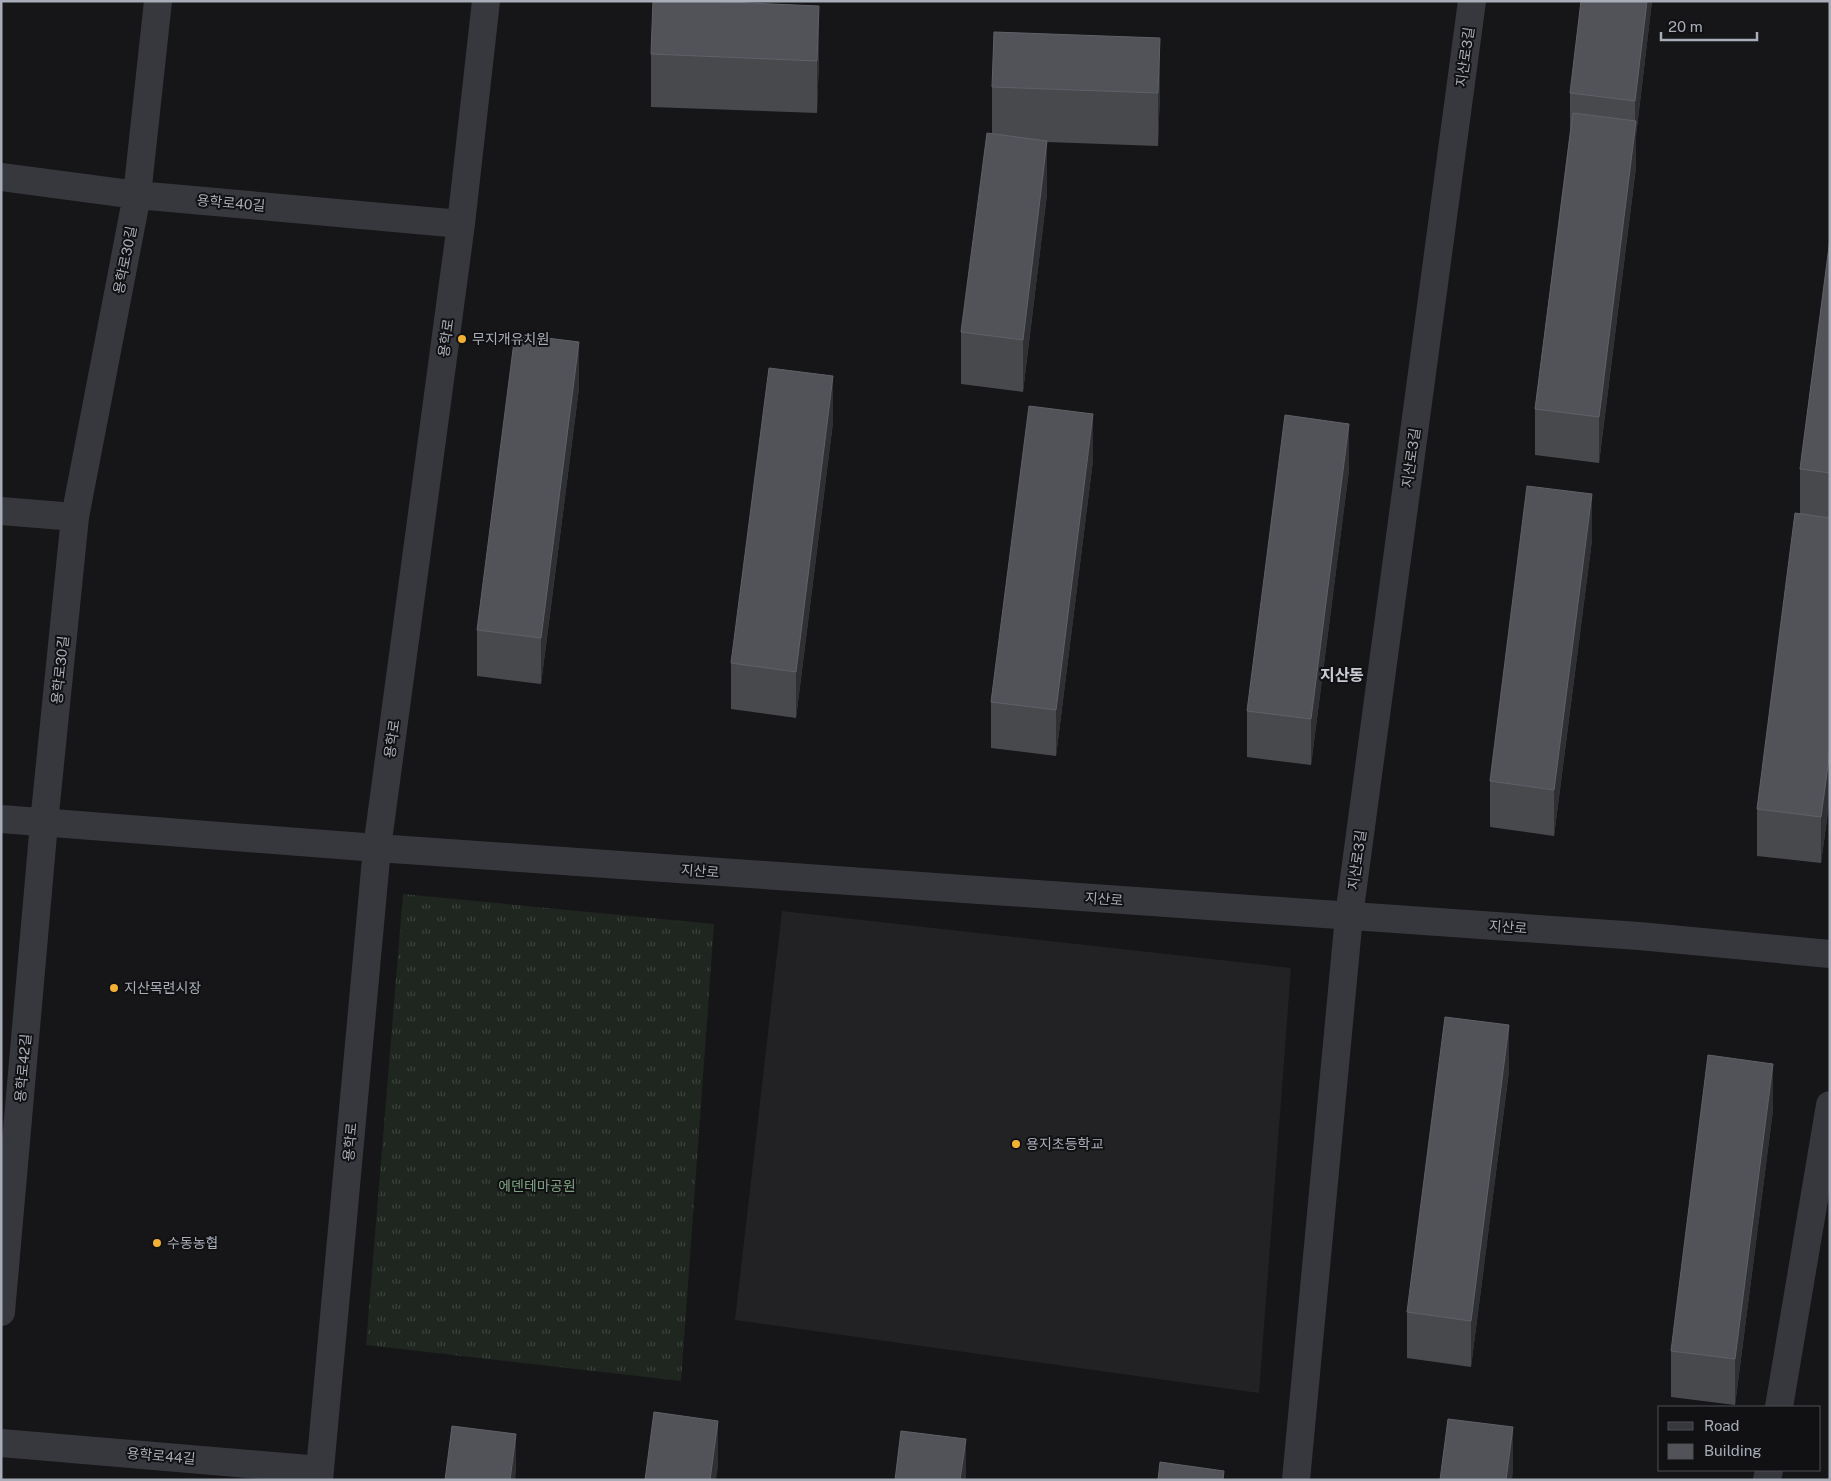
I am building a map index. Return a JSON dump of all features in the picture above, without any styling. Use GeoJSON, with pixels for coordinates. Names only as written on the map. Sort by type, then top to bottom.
{"type":"FeatureCollection","features":[{"type":"Feature","properties":{"kind":"street","name":"용학로30길"},"geometry":{"type":"LineString","coordinates":[[44,824],[75,517],[137,195],[158,1]]}},
{"type":"Feature","properties":{"kind":"street","name":"용학로"},"geometry":{"type":"LineString","coordinates":[[320,1475],[377,848],[462,224],[486,1]]}},
{"type":"Feature","properties":{"kind":"street","name":"지산로3길"},"geometry":{"type":"LineString","coordinates":[[1296,1480],[1350,916],[1472,1]]}},
{"type":"Feature","properties":{"kind":"street","name":"용학로40길"},"geometry":{"type":"LineString","coordinates":[[1,177],[137,195],[462,224]]}},
{"type":"Feature","properties":{"kind":"street"},"geometry":{"type":"LineString","coordinates":[[1,510],[75,517]]}},
{"type":"Feature","properties":{"kind":"street"},"geometry":{"type":"LineString","coordinates":[[1,819],[44,824],[377,848]]}},
{"type":"Feature","properties":{"kind":"street","name":"용학로42길"},"geometry":{"type":"LineString","coordinates":[[1,1312],[44,824]]}},
{"type":"Feature","properties":{"kind":"street","name":"지산로"},"geometry":{"type":"LineString","coordinates":[[377,848],[1639,936],[1830,954]]}},
{"type":"Feature","properties":{"kind":"street"},"geometry":{"type":"LineString","coordinates":[[1779,1406],[1830,1105]]}},
{"type":"Feature","properties":{"kind":"street","name":"용학로44길"},"geometry":{"type":"LineString","coordinates":[[1,1443],[320,1475]]}},
{"type":"Feature","properties":{"kind":"shaded area","name":"용지초등학교"},"geometry":{"type":"Polygon","coordinates":[[[782,911],[1291,968],[1259,1393],[735,1320],[782,911]]]}},
{"type":"Feature","properties":{"kind":"green space","name":"에덴테마공원"},"geometry":{"type":"Polygon","coordinates":[[[403,894],[714,924],[681,1381],[366,1345],[403,894]]]}},
{"type":"Feature","properties":{"kind":"building"},"geometry":{"type":"Polygon","coordinates":[[[653,1],[819,6],[817,61],[651,54],[653,1]]]}},
{"type":"Feature","properties":{"kind":"building"},"geometry":{"type":"Polygon","coordinates":[[[1581,1],[1647,1],[1635,101],[1570,93],[1581,1]]]}},
{"type":"Feature","properties":{"kind":"building"},"geometry":{"type":"Polygon","coordinates":[[[994,32],[1160,38],[1158,93],[992,87],[994,32]]]}},
{"type":"Feature","properties":{"kind":"building"},"geometry":{"type":"Polygon","coordinates":[[[1573,113],[1636,121],[1599,417],[1535,409],[1573,113]]]}},
{"type":"Feature","properties":{"kind":"building"},"geometry":{"type":"Polygon","coordinates":[[[987,133],[1047,141],[1023,340],[961,332],[987,133]]]}},
{"type":"Feature","properties":{"kind":"building"},"geometry":{"type":"Polygon","coordinates":[[[1830,239],[1830,473],[1800,469],[1830,239]]]}},
{"type":"Feature","properties":{"kind":"building"},"geometry":{"type":"Polygon","coordinates":[[[515,334],[579,342],[541,638],[477,630],[515,334]]]}},
{"type":"Feature","properties":{"kind":"building"},"geometry":{"type":"Polygon","coordinates":[[[769,368],[833,376],[796,672],[731,663],[769,368]]]}},
{"type":"Feature","properties":{"kind":"building"},"geometry":{"type":"Polygon","coordinates":[[[1029,406],[1093,414],[1056,710],[991,702],[1029,406]]]}},
{"type":"Feature","properties":{"kind":"building"},"geometry":{"type":"Polygon","coordinates":[[[1285,415],[1349,424],[1311,719],[1247,711],[1285,415]]]}},
{"type":"Feature","properties":{"kind":"building"},"geometry":{"type":"Polygon","coordinates":[[[1527,486],[1592,494],[1554,790],[1490,781],[1527,486]]]}},
{"type":"Feature","properties":{"kind":"building"},"geometry":{"type":"Polygon","coordinates":[[[1795,513],[1830,518],[1830,751],[1821,817],[1757,809],[1795,513]]]}},
{"type":"Feature","properties":{"kind":"building"},"geometry":{"type":"Polygon","coordinates":[[[1445,1017],[1509,1025],[1471,1321],[1407,1312],[1445,1017]]]}},
{"type":"Feature","properties":{"kind":"building"},"geometry":{"type":"Polygon","coordinates":[[[1708,1055],[1773,1064],[1735,1359],[1671,1351],[1708,1055]]]}},
{"type":"Feature","properties":{"kind":"building"},"geometry":{"type":"Polygon","coordinates":[[[654,1412],[718,1421],[710,1480],[645,1480],[654,1412]]]}},
{"type":"Feature","properties":{"kind":"building"},"geometry":{"type":"Polygon","coordinates":[[[1448,1419],[1513,1427],[1506,1480],[1440,1480],[1448,1419]]]}},
{"type":"Feature","properties":{"kind":"building"},"geometry":{"type":"Polygon","coordinates":[[[452,1426],[516,1434],[510,1480],[445,1480],[452,1426]]]}},
{"type":"Feature","properties":{"kind":"building"},"geometry":{"type":"Polygon","coordinates":[[[901,1431],[966,1439],[960,1480],[895,1480],[901,1431]]]}},
{"type":"Feature","properties":{"kind":"building"},"geometry":{"type":"Polygon","coordinates":[[[1160,1462],[1224,1471],[1223,1480],[1158,1480],[1160,1462]]]}},
{"type":"Feature","properties":{"kind":"place","name":"무지개유치원"},"geometry":{"type":"Point","coordinates":[462,339]}},
{"type":"Feature","properties":{"kind":"place","name":"지산목련시장"},"geometry":{"type":"Point","coordinates":[114,988]}},
{"type":"Feature","properties":{"kind":"place","name":"용지초등학교"},"geometry":{"type":"Point","coordinates":[1016,1144]}},
{"type":"Feature","properties":{"kind":"place","name":"수동농협"},"geometry":{"type":"Point","coordinates":[157,1243]}},
{"type":"Feature","properties":{"kind":"district","name":"지산동"},"geometry":{"type":"Point","coordinates":[1342,675]}}]}
